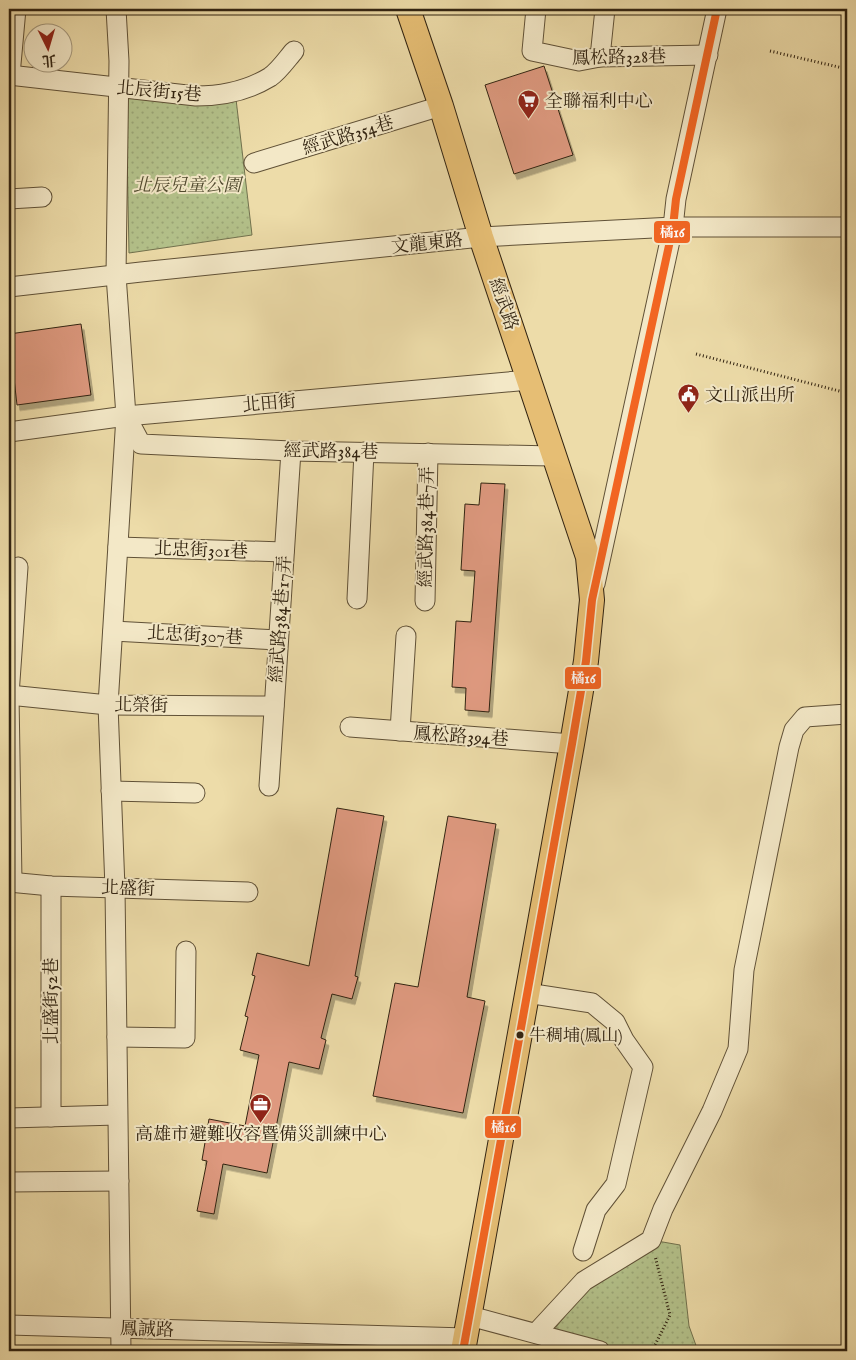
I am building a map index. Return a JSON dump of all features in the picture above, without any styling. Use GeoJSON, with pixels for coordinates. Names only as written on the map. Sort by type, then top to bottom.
{"type":"FeatureCollection","features":[{"type":"Feature","properties":{"kind":"main road","name":"經武路"},"geometry":{"type":"LineString","coordinates":[[408,9],[441,106],[481,237],[588,557],[592,600],[586,661],[572,744],[466,1335]]}},
{"type":"Feature","properties":{"kind":"street","name":"北辰街15巷"},"geometry":{"type":"LineString","coordinates":[[16,9],[9,75],[196,96],[217,96],[246,89],[271,76],[294,52]]}},
{"type":"Feature","properties":{"kind":"street"},"geometry":{"type":"LineString","coordinates":[[116,9],[119,61],[116,274],[126,416],[108,705],[115,888],[121,1351]]}},
{"type":"Feature","properties":{"kind":"street","name":"鳳松路328巷"},"geometry":{"type":"LineString","coordinates":[[536,9],[532,50],[579,61],[600,57],[708,55]]}},
{"type":"Feature","properties":{"kind":"street"},"geometry":{"type":"LineString","coordinates":[[600,57],[605,9]]}},
{"type":"Feature","properties":{"kind":"street"},"geometry":{"type":"LineString","coordinates":[[592,600],[717,9]]}},
{"type":"Feature","properties":{"kind":"street","name":"經武路354巷"},"geometry":{"type":"LineString","coordinates":[[254,163],[441,106]]}},
{"type":"Feature","properties":{"kind":"street"},"geometry":{"type":"LineString","coordinates":[[9,200],[42,197]]}},
{"type":"Feature","properties":{"kind":"street","name":"文龍東路"},"geometry":{"type":"LineString","coordinates":[[9,287],[116,274],[481,237],[672,227],[847,227]]}},
{"type":"Feature","properties":{"kind":"street","name":"北田街"},"geometry":{"type":"LineString","coordinates":[[9,432],[126,416],[529,380]]}},
{"type":"Feature","properties":{"kind":"street","name":"經武路384巷"},"geometry":{"type":"LineString","coordinates":[[126,416],[140,444],[291,451],[554,456]]}},
{"type":"Feature","properties":{"kind":"street","name":"經武路384巷17弄"},"geometry":{"type":"LineString","coordinates":[[269,786],[291,451]]}},
{"type":"Feature","properties":{"kind":"street"},"geometry":{"type":"LineString","coordinates":[[357,600],[364,452]]}},
{"type":"Feature","properties":{"kind":"street","name":"經武路384巷7弄"},"geometry":{"type":"LineString","coordinates":[[425,602],[428,453]]}},
{"type":"Feature","properties":{"kind":"street","name":"北忠街301巷"},"geometry":{"type":"LineString","coordinates":[[118,547],[284,552]]}},
{"type":"Feature","properties":{"kind":"street"},"geometry":{"type":"LineString","coordinates":[[10,882],[9,694],[18,567]]}},
{"type":"Feature","properties":{"kind":"street","name":"北忠街307巷"},"geometry":{"type":"LineString","coordinates":[[113,630],[278,640]]}},
{"type":"Feature","properties":{"kind":"street"},"geometry":{"type":"LineString","coordinates":[[400,731],[406,636]]}},
{"type":"Feature","properties":{"kind":"street","name":"北榮街"},"geometry":{"type":"LineString","coordinates":[[9,694],[108,705],[274,706]]}},
{"type":"Feature","properties":{"kind":"street"},"geometry":{"type":"LineString","coordinates":[[536,1333],[584,1281],[651,1240],[663,1209],[712,1110],[738,1049],[744,970],[794,730],[805,717],[847,714]]}},
{"type":"Feature","properties":{"kind":"street","name":"鳳松路394巷"},"geometry":{"type":"LineString","coordinates":[[350,727],[572,744]]}},
{"type":"Feature","properties":{"kind":"street"},"geometry":{"type":"LineString","coordinates":[[112,791],[195,792]]}},
{"type":"Feature","properties":{"kind":"street","name":"北盛街"},"geometry":{"type":"LineString","coordinates":[[10,882],[51,886],[248,892]]}},
{"type":"Feature","properties":{"kind":"street","name":"北盛街52巷"},"geometry":{"type":"LineString","coordinates":[[51,886],[51,1117]]}},
{"type":"Feature","properties":{"kind":"street"},"geometry":{"type":"LineString","coordinates":[[117,1037],[185,1038],[186,951]]}},
{"type":"Feature","properties":{"kind":"street"},"geometry":{"type":"LineString","coordinates":[[527,993],[592,1003],[614,1022],[624,1040],[644,1067],[616,1184],[596,1210],[583,1251]]}},
{"type":"Feature","properties":{"kind":"street"},"geometry":{"type":"LineString","coordinates":[[9,1118],[117,1115]]}},
{"type":"Feature","properties":{"kind":"street"},"geometry":{"type":"LineString","coordinates":[[9,1182],[119,1182]]}},
{"type":"Feature","properties":{"kind":"street","name":"鳳誠路"},"geometry":{"type":"LineString","coordinates":[[9,1325],[466,1335],[536,1333],[600,1351]]}},
{"type":"Feature","properties":{"kind":"path"},"geometry":{"type":"LineString","coordinates":[[770,51],[847,69]]}},
{"type":"Feature","properties":{"kind":"path"},"geometry":{"type":"LineString","coordinates":[[696,354],[847,393]]}},
{"type":"Feature","properties":{"kind":"path"},"geometry":{"type":"LineString","coordinates":[[651,1240],[670,1315],[652,1351]]}},
{"type":"Feature","properties":{"kind":"green space","name":"北辰兒童公園"},"geometry":{"type":"Polygon","coordinates":[[[126,97],[212,105],[236,99],[252,235],[129,253],[126,97]]]}},
{"type":"Feature","properties":{"kind":"green space"},"geometry":{"type":"Polygon","coordinates":[[[657,1241],[680,1245],[689,1326],[698,1351],[538,1351],[597,1277],[657,1241]]]}},
{"type":"Feature","properties":{"kind":"green space"},"geometry":{"type":"Polygon","coordinates":[[[150,1347],[390,1351],[150,1351],[150,1347]]]}},
{"type":"Feature","properties":{"kind":"building","name":"全聯福利中心"},"geometry":{"type":"Polygon","coordinates":[[[544,66],[573,155],[514,174],[485,85],[544,66]]]}},
{"type":"Feature","properties":{"kind":"building"},"geometry":{"type":"Polygon","coordinates":[[[81,324],[91,395],[17,405],[9,334],[81,324]]]}},
{"type":"Feature","properties":{"kind":"building"},"geometry":{"type":"Polygon","coordinates":[[[481,483],[505,484],[489,712],[465,710],[466,688],[452,687],[456,621],[471,622],[475,571],[461,570],[465,504],[479,505],[481,483]]]}},
{"type":"Feature","properties":{"kind":"building"},"geometry":{"type":"Polygon","coordinates":[[[337,808],[384,816],[355,976],[358,977],[352,999],[332,994],[321,1038],[326,1040],[319,1069],[289,1062],[267,1173],[223,1164],[214,1214],[197,1211],[207,1161],[202,1160],[209,1119],[245,1126],[259,1055],[240,1050],[248,1017],[245,1016],[255,976],[252,975],[257,953],[309,966],[337,808]]]}},
{"type":"Feature","properties":{"kind":"building"},"geometry":{"type":"Polygon","coordinates":[[[448,816],[496,824],[467,997],[485,1001],[463,1113],[373,1096],[395,983],[418,987],[448,816]]]}},
{"type":"Feature","properties":{"kind":"transit line","name":"橘16"},"geometry":{"type":"LineString","coordinates":[[463,1351],[572,744],[586,661],[592,600],[673,227],[676,199],[717,9]]}},
{"type":"Feature","properties":{"kind":"place","name":"全聯福利中心"},"geometry":{"type":"Point","coordinates":[529,120]}},
{"type":"Feature","properties":{"kind":"place","name":"文山派出所"},"geometry":{"type":"Point","coordinates":[689,414]}},
{"type":"Feature","properties":{"kind":"place","name":"牛稠埔(鳳山)"},"geometry":{"type":"Point","coordinates":[520,1035]}},
{"type":"Feature","properties":{"kind":"place","name":"高雄市避難收容暨備災訓練中心"},"geometry":{"type":"Point","coordinates":[261,1123]}}]}
